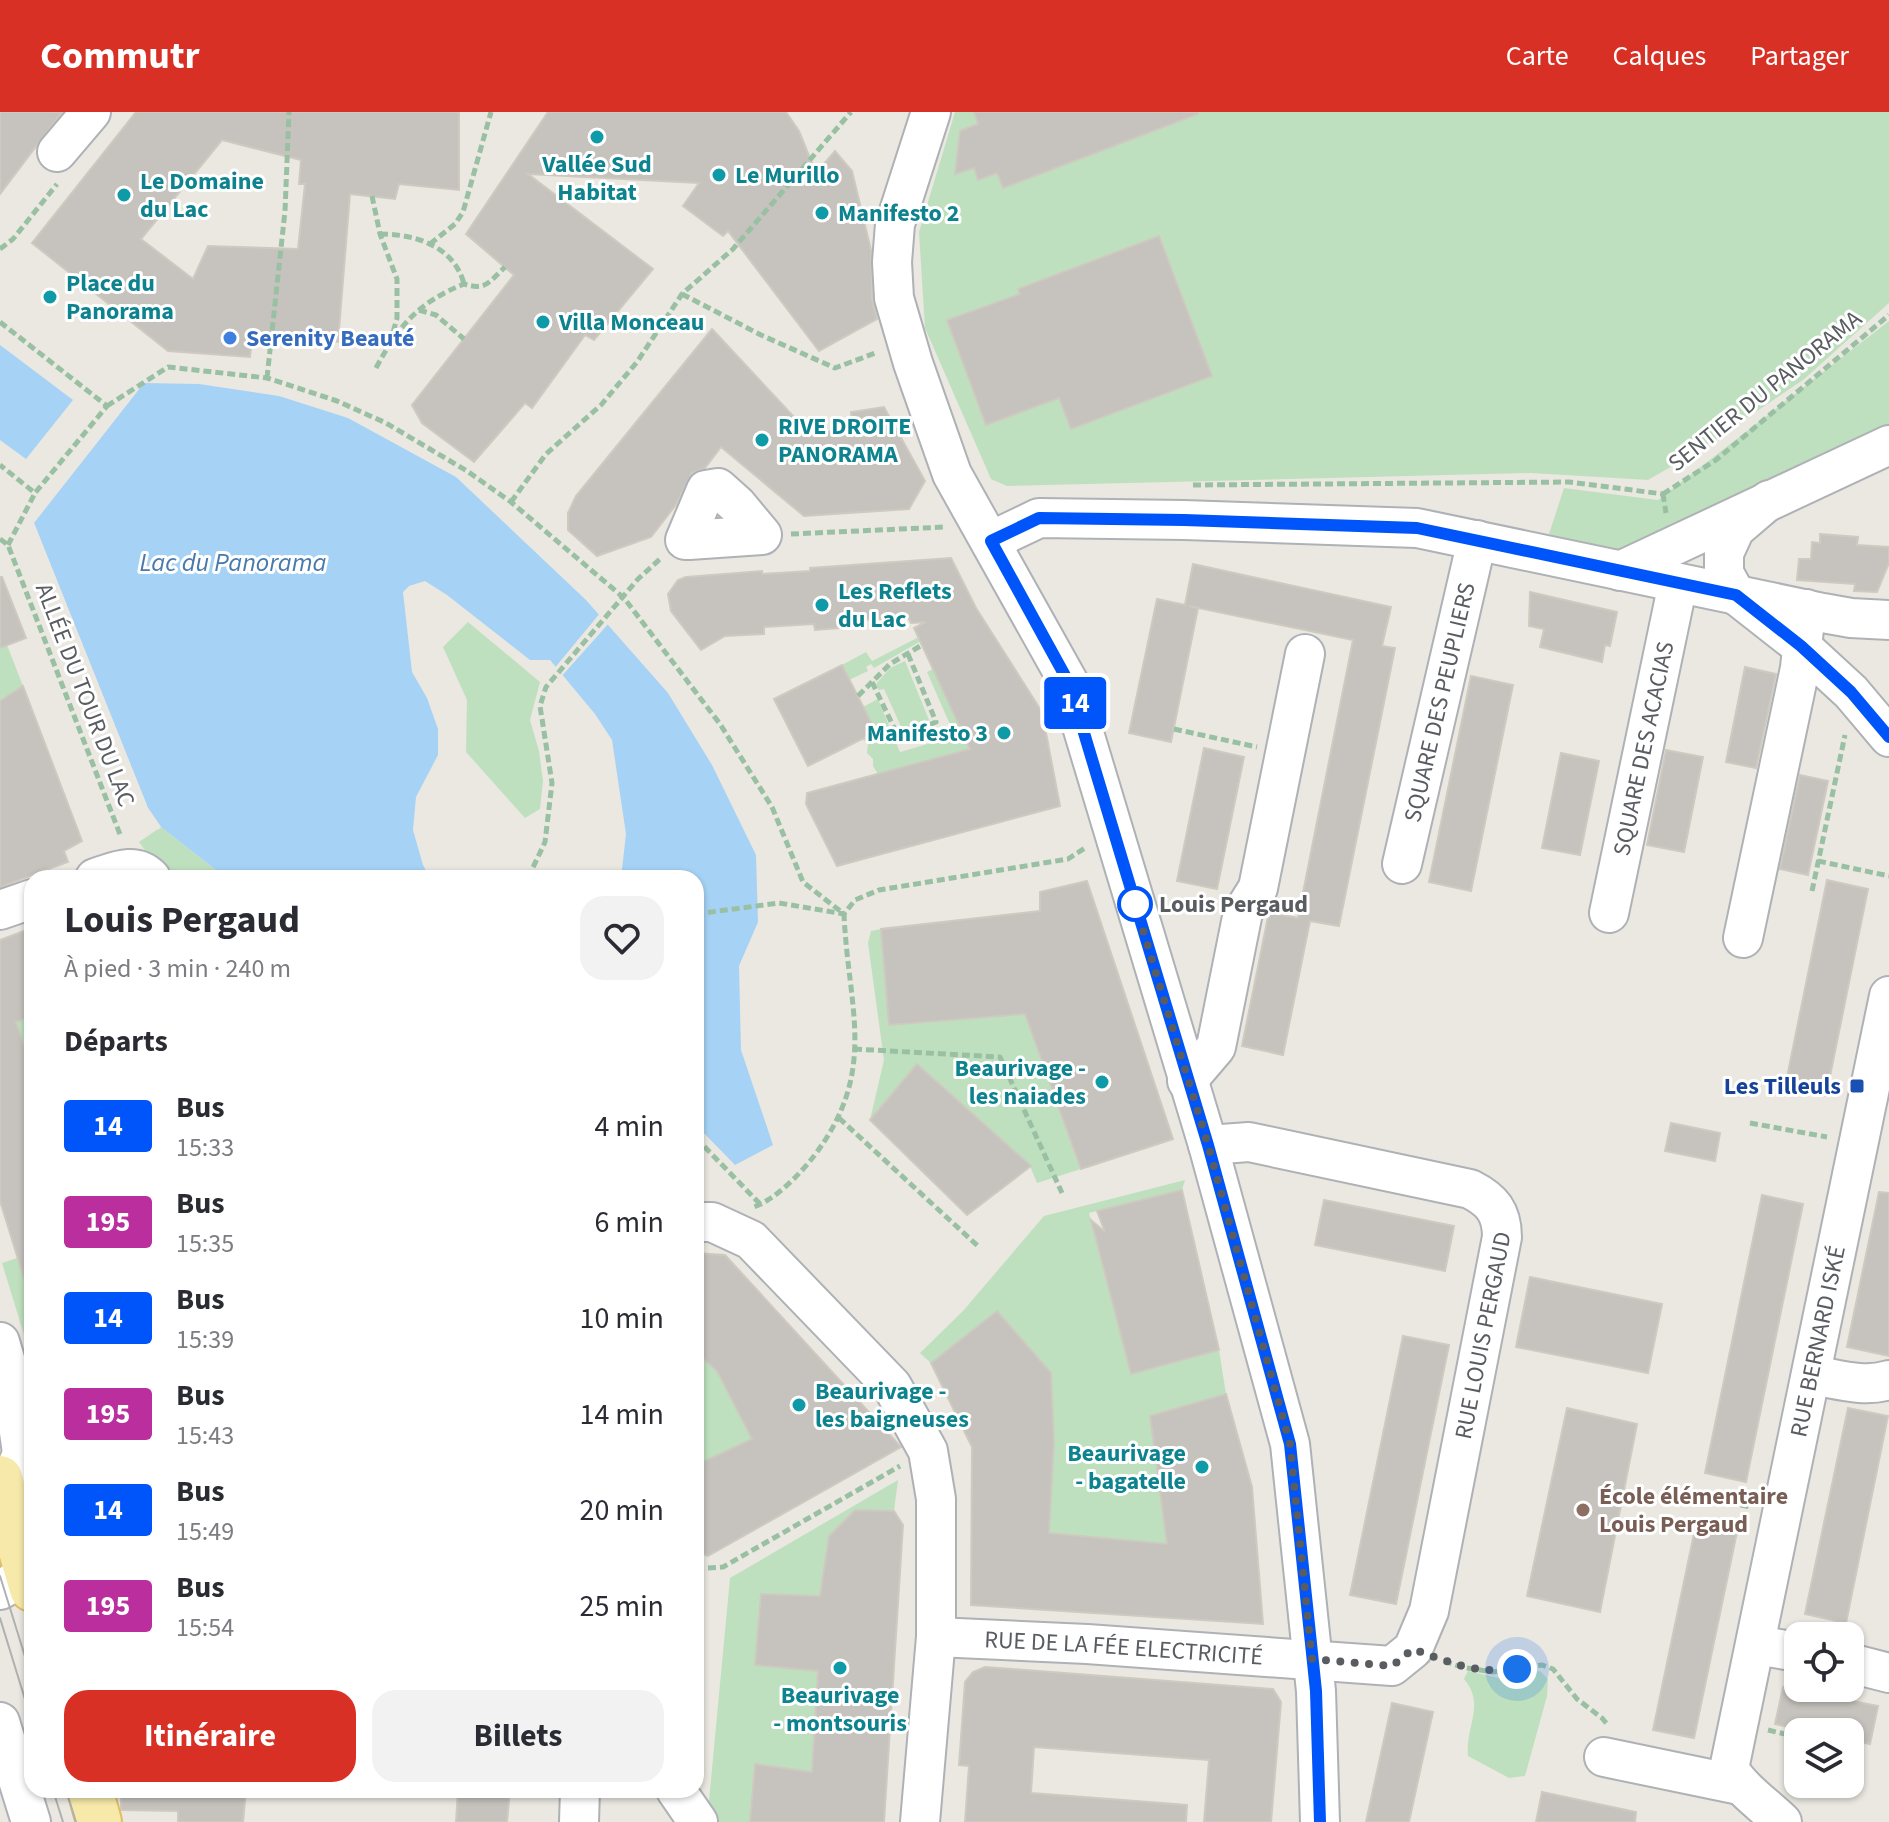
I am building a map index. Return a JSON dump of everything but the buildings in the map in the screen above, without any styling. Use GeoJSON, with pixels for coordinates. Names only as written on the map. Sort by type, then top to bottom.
{"type":"FeatureCollection","features":[{"type":"Feature","properties":{"kind":"main road"},"geometry":{"type":"LineString","coordinates":[[13,1483],[20,1585]]}},
{"type":"Feature","properties":{"kind":"main road"},"geometry":{"type":"LineString","coordinates":[[92,1798],[99,1822]]}},
{"type":"Feature","properties":{"kind":"street"},"geometry":{"type":"LineString","coordinates":[[57,152],[91,112]]}},
{"type":"Feature","properties":{"kind":"street"},"geometry":{"type":"LineString","coordinates":[[931,112],[895,224],[892,262],[894,298],[952,474],[1069,683],[1208,1145],[1290,1444],[1316,1691],[1320,1822]]}},
{"type":"Feature","properties":{"kind":"street"},"geometry":{"type":"LineString","coordinates":[[1620,571],[1889,445]]}},
{"type":"Feature","properties":{"kind":"street"},"geometry":{"type":"LineString","coordinates":[[1705,588],[1724,573],[1724,553],[1735,529],[1769,500]]}},
{"type":"Feature","properties":{"kind":"street"},"geometry":{"type":"LineString","coordinates":[[991,541],[1039,518],[1417,528],[1815,611],[1851,618],[1889,620]]}},
{"type":"Feature","properties":{"kind":"street","name":"SQUARE DES ACACIAS"},"geometry":{"type":"LineString","coordinates":[[1609,913],[1705,588],[1719,524]]}},
{"type":"Feature","properties":{"kind":"street","name":"SQUARE DES PEUPLIERS"},"geometry":{"type":"LineString","coordinates":[[1402,864],[1477,540]]}},
{"type":"Feature","properties":{"kind":"street"},"geometry":{"type":"LineString","coordinates":[[1705,588],[1801,646],[1851,692],[1889,737]]}},
{"type":"Feature","properties":{"kind":"street"},"geometry":{"type":"LineString","coordinates":[[1743,938],[1800,668],[1801,646],[1815,611]]}},
{"type":"Feature","properties":{"kind":"street"},"geometry":{"type":"LineString","coordinates":[[1815,611],[1821,648],[1836,679]]}},
{"type":"Feature","properties":{"kind":"street"},"geometry":{"type":"LineString","coordinates":[[1187,1081],[1216,1047],[1243,912],[1258,888],[1305,654]]}},
{"type":"Feature","properties":{"kind":"street"},"geometry":{"type":"LineString","coordinates":[[0,910],[24,902]]}},
{"type":"Feature","properties":{"kind":"street","name":"RUE BERNARD ISKÉ"},"geometry":{"type":"LineString","coordinates":[[1739,1785],[1729,1769],[1888,1006]]}},
{"type":"Feature","properties":{"kind":"street","name":"RUE LOUIS PERGAUD"},"geometry":{"type":"LineString","coordinates":[[1208,1145],[1249,1142],[1470,1189],[1493,1203],[1500,1214],[1502,1237],[1429,1611],[1413,1649]]}},
{"type":"Feature","properties":{"kind":"street"},"geometry":{"type":"LineString","coordinates":[[704,1222],[751,1240],[892,1386],[928,1451],[936,1499],[936,1637],[920,1822]]}},
{"type":"Feature","properties":{"kind":"street"},"geometry":{"type":"LineString","coordinates":[[0,1342],[12,1383],[22,1453],[13,1483]]}},
{"type":"Feature","properties":{"kind":"street"},"geometry":{"type":"LineString","coordinates":[[1812,1375],[1856,1384],[1889,1380]]}},
{"type":"Feature","properties":{"kind":"street","name":"RUE DE LA FÉE ELECTRICITÉ"},"geometry":{"type":"LineString","coordinates":[[936,1637],[1312,1659]]}},
{"type":"Feature","properties":{"kind":"street"},"geometry":{"type":"LineString","coordinates":[[1756,1645],[1784,1650]]}},
{"type":"Feature","properties":{"kind":"street"},"geometry":{"type":"LineString","coordinates":[[1312,1659],[1392,1666],[1413,1649]]}},
{"type":"Feature","properties":{"kind":"street"},"geometry":{"type":"LineString","coordinates":[[1864,1667],[1889,1673]]}},
{"type":"Feature","properties":{"kind":"street"},"geometry":{"type":"LineString","coordinates":[[0,1722],[31,1822]]}},
{"type":"Feature","properties":{"kind":"street"},"geometry":{"type":"LineString","coordinates":[[1604,1757],[1739,1785],[1782,1822]]}},
{"type":"Feature","properties":{"kind":"street"},"geometry":{"type":"LineString","coordinates":[[579,1822],[580,1798]]}},
{"type":"Feature","properties":{"kind":"street"},"geometry":{"type":"LineString","coordinates":[[682,1798],[698,1822]]}},
{"type":"Feature","properties":{"kind":"path"},"geometry":{"type":"LineString","coordinates":[[267,378],[285,211],[289,112]]}},
{"type":"Feature","properties":{"kind":"path"},"geometry":{"type":"LineString","coordinates":[[430,244],[455,224],[463,212],[491,112]]}},
{"type":"Feature","properties":{"kind":"path"},"geometry":{"type":"LineString","coordinates":[[511,502],[546,454],[601,405],[637,362],[682,294],[733,249],[851,112]]}},
{"type":"Feature","properties":{"kind":"path"},"geometry":{"type":"LineString","coordinates":[[372,196],[380,234],[397,279],[397,318],[391,341]]}},
{"type":"Feature","properties":{"kind":"path"},"geometry":{"type":"LineString","coordinates":[[380,234],[401,234],[430,244],[452,259],[460,269],[464,284]]}},
{"type":"Feature","properties":{"kind":"path"},"geometry":{"type":"LineString","coordinates":[[376,368],[391,341],[432,298],[464,284],[483,287],[505,267]]}},
{"type":"Feature","properties":{"kind":"path"},"geometry":{"type":"LineString","coordinates":[[682,294],[761,335],[835,368],[906,341]]}},
{"type":"Feature","properties":{"kind":"path"},"geometry":{"type":"LineString","coordinates":[[419,310],[436,315],[464,339]]}},
{"type":"Feature","properties":{"kind":"path","name":"SENTIER DU PANORAMA"},"geometry":{"type":"LineString","coordinates":[[1191,485],[1569,482],[1663,494],[1716,460],[1889,315]]}},
{"type":"Feature","properties":{"kind":"path"},"geometry":{"type":"LineString","coordinates":[[0,322],[107,406]]}},
{"type":"Feature","properties":{"kind":"path"},"geometry":{"type":"LineString","coordinates":[[0,539],[8,545],[35,493],[107,406],[168,367],[267,378],[337,401],[386,423],[467,471],[511,502],[624,598],[720,724],[772,807],[803,882],[844,914]]}},
{"type":"Feature","properties":{"kind":"path"},"geometry":{"type":"LineString","coordinates":[[0,465],[35,493]]}},
{"type":"Feature","properties":{"kind":"path","name":"ALLÉE DU TOUR DU LAC"},"geometry":{"type":"LineString","coordinates":[[8,545],[141,870]]}},
{"type":"Feature","properties":{"kind":"path"},"geometry":{"type":"LineString","coordinates":[[534,870],[545,842],[552,783],[540,706],[546,687],[624,598]]}},
{"type":"Feature","properties":{"kind":"path"},"geometry":{"type":"LineString","coordinates":[[858,696],[890,664],[922,645]]}},
{"type":"Feature","properties":{"kind":"path"},"geometry":{"type":"LineString","coordinates":[[872,682],[899,738],[936,722],[908,654]]}},
{"type":"Feature","properties":{"kind":"path"},"geometry":{"type":"LineString","coordinates":[[1174,729],[1285,753]]}},
{"type":"Feature","properties":{"kind":"path"},"geometry":{"type":"LineString","coordinates":[[1812,891],[1846,729]]}},
{"type":"Feature","properties":{"kind":"path"},"geometry":{"type":"LineString","coordinates":[[704,1222],[761,1205],[801,1173],[839,1118],[853,1081],[855,1026],[844,914],[855,900],[879,890],[1068,859],[1112,830]]}},
{"type":"Feature","properties":{"kind":"path"},"geometry":{"type":"LineString","coordinates":[[1818,861],[1889,876]]}},
{"type":"Feature","properties":{"kind":"path"},"geometry":{"type":"LineString","coordinates":[[704,913],[779,903],[844,914]]}},
{"type":"Feature","properties":{"kind":"path"},"geometry":{"type":"LineString","coordinates":[[854,1049],[1000,1057],[1062,1193]]}},
{"type":"Feature","properties":{"kind":"path"},"geometry":{"type":"LineString","coordinates":[[839,1118],[980,1248]]}},
{"type":"Feature","properties":{"kind":"path"},"geometry":{"type":"LineString","coordinates":[[1750,1123],[1840,1140]]}},
{"type":"Feature","properties":{"kind":"path"},"geometry":{"type":"LineString","coordinates":[[704,1146],[761,1205]]}},
{"type":"Feature","properties":{"kind":"path"},"geometry":{"type":"LineString","coordinates":[[704,1568],[723,1567],[928,1451]]}},
{"type":"Feature","properties":{"kind":"path"},"geometry":{"type":"LineString","coordinates":[[1670,1491],[1783,1514]]}},
{"type":"Feature","properties":{"kind":"path"},"geometry":{"type":"LineString","coordinates":[[1413,1649],[1461,1667],[1493,1672],[1542,1665],[1553,1669],[1577,1699],[1602,1718],[1610,1729],[1604,1757]]}},
{"type":"Feature","properties":{"kind":"path"},"geometry":{"type":"LineString","coordinates":[[1755,1727],[1784,1734]]}},
{"type":"Feature","properties":{"kind":"green space"},"geometry":{"type":"Polygon","coordinates":[[[955,112],[1889,112],[1889,303],[1803,380],[1693,454],[1648,480],[1531,473],[1007,486],[991,479],[925,328],[919,232],[955,112]]]}},
{"type":"Feature","properties":{"kind":"green space"},"geometry":{"type":"Polygon","coordinates":[[[1889,321],[1889,460],[1625,559],[1549,534],[1564,488],[1658,500],[1889,321]]]}},
{"type":"Feature","properties":{"kind":"green space"},"geometry":{"type":"Polygon","coordinates":[[[468,622],[540,682],[530,720],[543,781],[540,809],[525,818],[466,752],[467,700],[443,647],[468,622]]]}},
{"type":"Feature","properties":{"kind":"green space"},"geometry":{"type":"Polygon","coordinates":[[[919,637],[921,641],[874,668],[871,664],[866,667],[868,671],[849,680],[842,665],[866,652],[872,661],[919,637]]]}},
{"type":"Feature","properties":{"kind":"green space"},"geometry":{"type":"Polygon","coordinates":[[[7,645],[23,686],[0,701],[0,648],[7,645]]]}},
{"type":"Feature","properties":{"kind":"green space"},"geometry":{"type":"Polygon","coordinates":[[[905,661],[929,720],[903,731],[884,689],[879,690],[876,684],[890,668],[905,661]]]}},
{"type":"Feature","properties":{"kind":"green space"},"geometry":{"type":"Polygon","coordinates":[[[933,669],[972,754],[878,774],[873,759],[867,753],[868,743],[861,739],[876,732],[863,707],[878,699],[900,752],[955,736],[927,672],[933,669]]]}},
{"type":"Feature","properties":{"kind":"green space"},"geometry":{"type":"Polygon","coordinates":[[[161,827],[216,870],[159,870],[139,842],[161,827]]]}},
{"type":"Feature","properties":{"kind":"green space"},"geometry":{"type":"Polygon","coordinates":[[[881,929],[890,1025],[1025,1014],[1081,1169],[1037,1183],[1030,1166],[870,1120],[884,1060],[868,943],[871,931],[881,929]]]}},
{"type":"Feature","properties":{"kind":"green space"},"geometry":{"type":"Polygon","coordinates":[[[24,1019],[24,1046],[16,1022],[24,1019]]]}},
{"type":"Feature","properties":{"kind":"green space"},"geometry":{"type":"Polygon","coordinates":[[[1185,1180],[1182,1190],[1089,1213],[1131,1374],[1219,1350],[1226,1394],[1150,1416],[1167,1544],[1049,1533],[1054,1443],[1051,1373],[997,1311],[931,1363],[920,1353],[963,1311],[1044,1216],[1185,1180]]]}},
{"type":"Feature","properties":{"kind":"green space"},"geometry":{"type":"Polygon","coordinates":[[[17,1258],[24,1280],[24,1335],[2,1263],[17,1258]]]}},
{"type":"Feature","properties":{"kind":"green space"},"geometry":{"type":"Polygon","coordinates":[[[704,1359],[717,1371],[752,1439],[704,1461],[704,1359]]]}},
{"type":"Feature","properties":{"kind":"green space"},"geometry":{"type":"Polygon","coordinates":[[[898,1480],[894,1511],[855,1510],[829,1535],[820,1596],[761,1594],[755,1665],[818,1671],[812,1772],[755,1764],[750,1822],[707,1822],[730,1578],[898,1480]]]}},
{"type":"Feature","properties":{"kind":"green space"},"geometry":{"type":"Polygon","coordinates":[[[1468,1671],[1499,1678],[1540,1671],[1548,1679],[1547,1696],[1525,1776],[1509,1778],[1468,1756],[1474,1707],[1464,1679],[1468,1671]]]}},
{"type":"Feature","properties":{"kind":"water"},"geometry":{"type":"Polygon","coordinates":[[[0,345],[73,400],[26,459],[0,440],[0,345]]]}},
{"type":"Feature","properties":{"kind":"water","name":"Lac du Panorama"},"geometry":{"type":"Polygon","coordinates":[[[144,383],[199,384],[279,396],[348,418],[456,477],[586,600],[668,693],[712,765],[756,855],[758,922],[739,966],[741,1050],[773,1145],[735,1165],[704,1133],[704,870],[622,870],[626,834],[612,740],[595,714],[550,660],[530,660],[425,581],[409,586],[403,592],[412,672],[427,698],[438,729],[438,755],[416,797],[413,830],[426,870],[216,870],[161,827],[148,808],[34,523],[144,383]]]}},
{"type":"Feature","properties":{"kind":"pier"},"geometry":{"type":"Polygon","coordinates":[[[34,523],[148,808],[161,827],[158,830],[144,809],[31,526],[34,523]]]}},
{"type":"Feature","properties":{"kind":"pier"},"geometry":{"type":"Polygon","coordinates":[[[601,612],[610,622],[560,678],[553,670],[601,612]]]}},
{"type":"Feature","properties":{"kind":"tram line"},"geometry":{"type":"LineString","coordinates":[[0,1576],[24,1653]]}},
{"type":"Feature","properties":{"kind":"tram line"},"geometry":{"type":"LineString","coordinates":[[0,1618],[24,1696]]}},
{"type":"Feature","properties":{"kind":"tram line"},"geometry":{"type":"LineString","coordinates":[[56,1798],[63,1822]]}},
{"type":"Feature","properties":{"kind":"tram line"},"geometry":{"type":"LineString","coordinates":[[68,1798],[76,1822]]}},
{"type":"Feature","properties":{"kind":"bus line","name":"14"},"geometry":{"type":"LineString","coordinates":[[1320,1822],[1316,1691],[1290,1444],[1208,1145],[1069,683],[991,541],[1039,518],[1417,528],[1736,595],[1801,646],[1851,692],[1889,737]]}},
{"type":"Feature","properties":{"kind":"place","name":"Vallée Sud Habitat"},"geometry":{"type":"Point","coordinates":[597,137]}},
{"type":"Feature","properties":{"kind":"place","name":"Le Murillo"},"geometry":{"type":"Point","coordinates":[719,175]}},
{"type":"Feature","properties":{"kind":"place","name":"Le Domaine du Lac"},"geometry":{"type":"Point","coordinates":[124,195]}},
{"type":"Feature","properties":{"kind":"place","name":"Manifesto 2"},"geometry":{"type":"Point","coordinates":[822,213]}},
{"type":"Feature","properties":{"kind":"place","name":"Place du Panorama"},"geometry":{"type":"Point","coordinates":[50,297]}},
{"type":"Feature","properties":{"kind":"place","name":"Villa Monceau"},"geometry":{"type":"Point","coordinates":[543,322]}},
{"type":"Feature","properties":{"kind":"place","name":"Serenity Beauté"},"geometry":{"type":"Point","coordinates":[230,338]}},
{"type":"Feature","properties":{"kind":"place","name":"RIVE DROITE PANORAMA"},"geometry":{"type":"Point","coordinates":[762,440]}},
{"type":"Feature","properties":{"kind":"place","name":"Les Reflets du Lac"},"geometry":{"type":"Point","coordinates":[822,605]}},
{"type":"Feature","properties":{"kind":"place","name":"Manifesto 3"},"geometry":{"type":"Point","coordinates":[1004,733]}},
{"type":"Feature","properties":{"kind":"place","name":"Louis Pergaud"},"geometry":{"type":"Point","coordinates":[1135,904]}},
{"type":"Feature","properties":{"kind":"place","name":"Beaurivage - les naiades"},"geometry":{"type":"Point","coordinates":[1102,1082]}},
{"type":"Feature","properties":{"kind":"place","name":"Les Tilleuls"},"geometry":{"type":"Point","coordinates":[1857,1086]}},
{"type":"Feature","properties":{"kind":"place","name":"Beaurivage - les baigneuses"},"geometry":{"type":"Point","coordinates":[799,1405]}},
{"type":"Feature","properties":{"kind":"place","name":"Beaurivage - bagatelle"},"geometry":{"type":"Point","coordinates":[1202,1467]}},
{"type":"Feature","properties":{"kind":"place","name":"École élémentaire Louis Pergaud"},"geometry":{"type":"Point","coordinates":[1583,1510]}},
{"type":"Feature","properties":{"kind":"place","name":"Beaurivage - montsouris"},"geometry":{"type":"Point","coordinates":[840,1668]}},
{"type":"Feature","properties":{"kind":"route"},"geometry":{"type":"LineString","coordinates":[[1135,904],[1208,1145],[1290,1444],[1312,1659],[1392,1666],[1413,1649],[1461,1667],[1493,1672],[1517,1669]]}}]}
